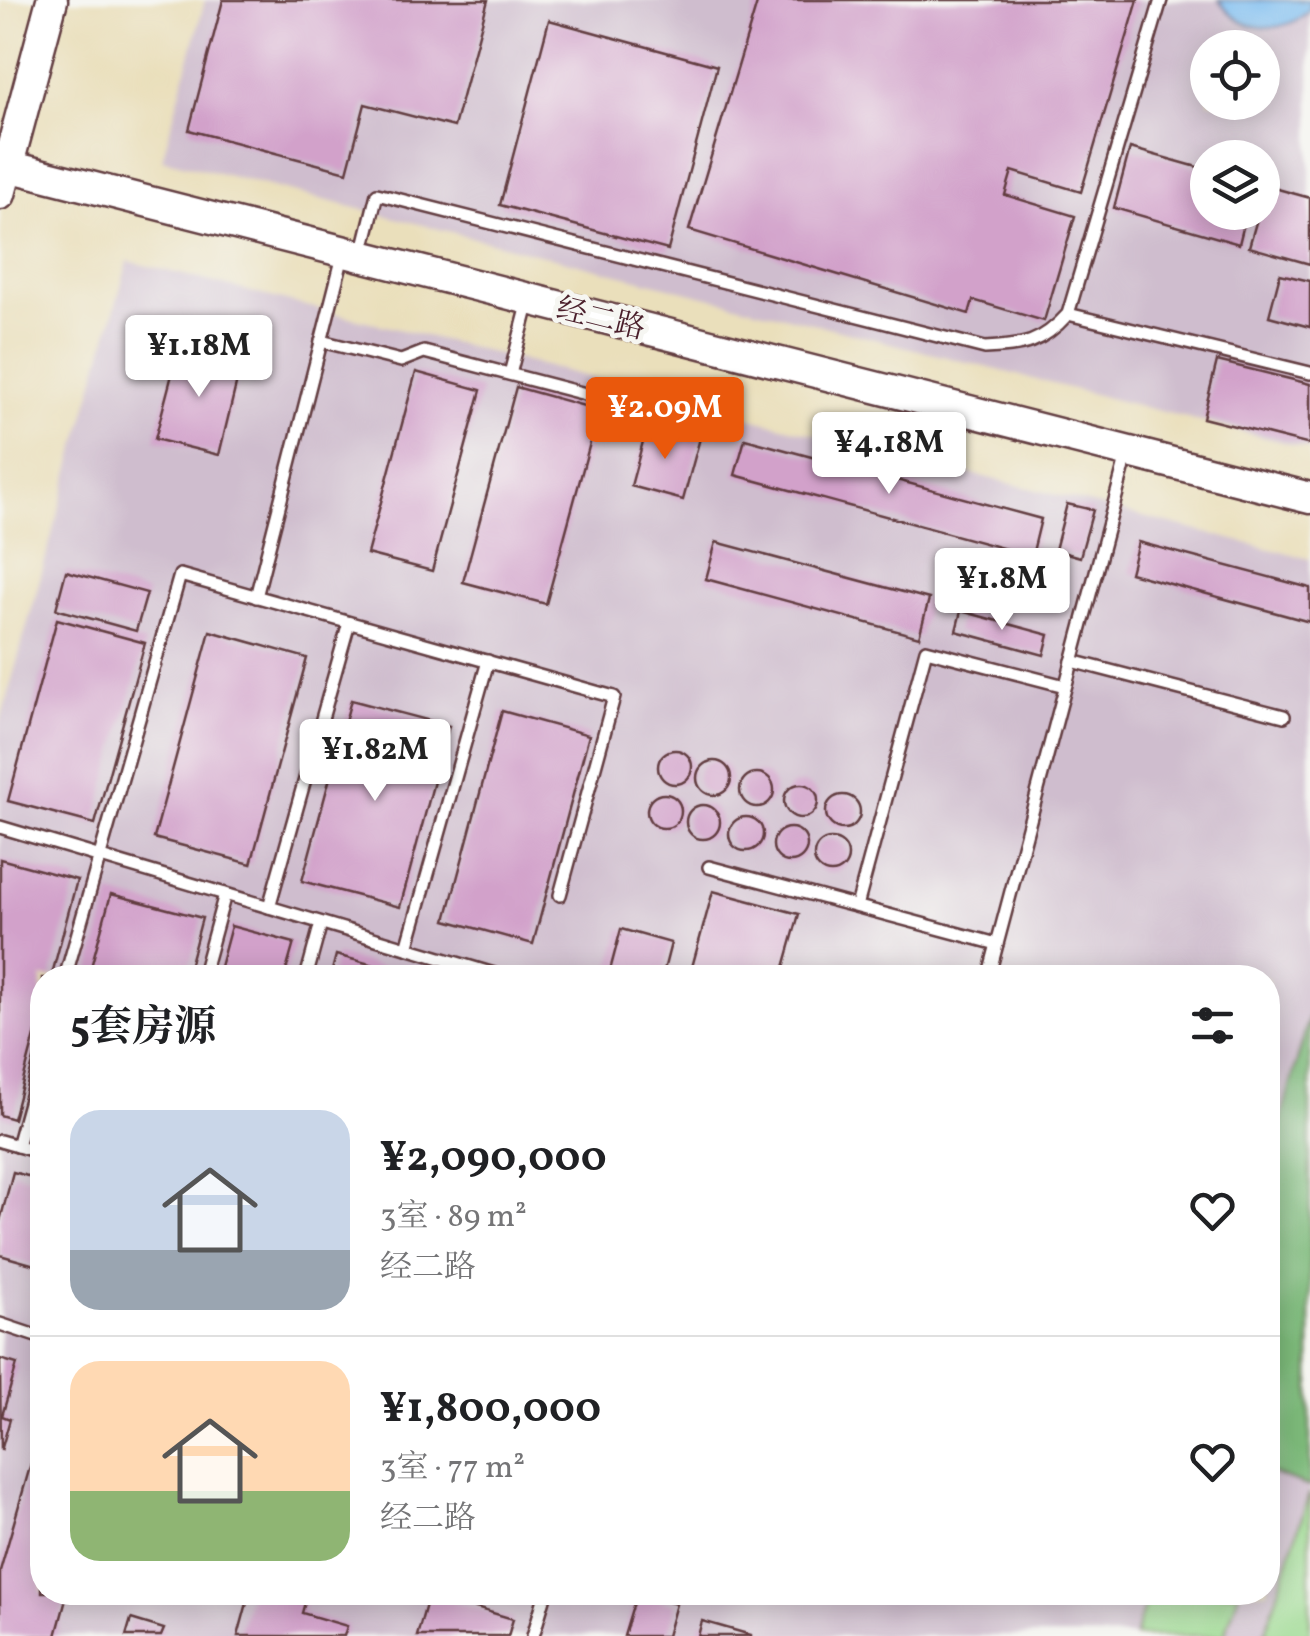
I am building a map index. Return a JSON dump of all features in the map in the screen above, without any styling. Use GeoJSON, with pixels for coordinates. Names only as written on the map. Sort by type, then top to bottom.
{"type":"FeatureCollection","features":[{"type":"Feature","properties":{"kind":"street"},"geometry":{"type":"LineString","coordinates":[[4,180],[52,0]]}},
{"type":"Feature","properties":{"kind":"street","name":"经二路"},"geometry":{"type":"LineString","coordinates":[[4,180],[353,255],[1310,498]]}},
{"type":"Feature","properties":{"kind":"lane"},"geometry":{"type":"LineString","coordinates":[[256,596],[322,341],[376,194],[985,348],[1023,346],[1050,333],[1068,314],[1161,0]]}},
{"type":"Feature","properties":{"kind":"lane"},"geometry":{"type":"LineString","coordinates":[[510,374],[529,299]]}},
{"type":"Feature","properties":{"kind":"lane"},"geometry":{"type":"LineString","coordinates":[[1068,314],[1310,374]]}},
{"type":"Feature","properties":{"kind":"lane"},"geometry":{"type":"LineString","coordinates":[[322,341],[402,361],[424,352],[624,404]]}},
{"type":"Feature","properties":{"kind":"lane"},"geometry":{"type":"LineString","coordinates":[[991,965],[1128,452]]}},
{"type":"Feature","properties":{"kind":"lane"},"geometry":{"type":"LineString","coordinates":[[69,965],[180,575],[614,697],[560,894]]}},
{"type":"Feature","properties":{"kind":"lane"},"geometry":{"type":"LineString","coordinates":[[269,907],[349,623]]}},
{"type":"Feature","properties":{"kind":"lane"},"geometry":{"type":"LineString","coordinates":[[857,906],[926,650],[1066,686]]}},
{"type":"Feature","properties":{"kind":"lane"},"geometry":{"type":"LineString","coordinates":[[407,948],[488,662]]}},
{"type":"Feature","properties":{"kind":"lane"},"geometry":{"type":"LineString","coordinates":[[1072,662],[1284,716]]}},
{"type":"Feature","properties":{"kind":"lane"},"geometry":{"type":"LineString","coordinates":[[0,827],[463,965]]}},
{"type":"Feature","properties":{"kind":"lane"},"geometry":{"type":"LineString","coordinates":[[708,867],[997,944]]}},
{"type":"Feature","properties":{"kind":"lane"},"geometry":{"type":"LineString","coordinates":[[206,965],[225,894]]}},
{"type":"Feature","properties":{"kind":"lane"},"geometry":{"type":"LineString","coordinates":[[309,965],[321,922]]}},
{"type":"Feature","properties":{"kind":"lane"},"geometry":{"type":"LineString","coordinates":[[17,1146],[30,1099]]}},
{"type":"Feature","properties":{"kind":"lane"},"geometry":{"type":"LineString","coordinates":[[0,1141],[30,1150]]}},
{"type":"Feature","properties":{"kind":"lane"},"geometry":{"type":"LineString","coordinates":[[0,1324],[30,1334]]}},
{"type":"Feature","properties":{"kind":"lane"},"geometry":{"type":"LineString","coordinates":[[533,1636],[542,1605]]}},
{"type":"Feature","properties":{"kind":"shaded area"},"geometry":{"type":"Polygon","coordinates":[[[205,0],[1310,0],[1310,449],[162,159],[205,0]]]}},
{"type":"Feature","properties":{"kind":"shaded area"},"geometry":{"type":"Polygon","coordinates":[[[128,261],[1310,559],[1310,1014],[1280,1123],[1280,965],[30,965],[30,1605],[1280,1605],[1280,1476],[1310,1487],[1310,1636],[0,1636],[0,723],[128,261]]]}},
{"type":"Feature","properties":{"kind":"green space"},"geometry":{"type":"Polygon","coordinates":[[[1310,1014],[1310,1487],[1280,1476],[1280,1123],[1310,1014]]]}},
{"type":"Feature","properties":{"kind":"green space"},"geometry":{"type":"Polygon","coordinates":[[[1310,1492],[1310,1636],[1264,1636],[1274,1605],[1280,1605],[1280,1586],[1310,1492]]]}},
{"type":"Feature","properties":{"kind":"green space"},"geometry":{"type":"Polygon","coordinates":[[[1144,1605],[1235,1605],[1224,1636],[1135,1636],[1144,1605]]]}},
{"type":"Feature","properties":{"kind":"water"},"geometry":{"type":"Polygon","coordinates":[[[1219,0],[1310,0],[1310,10],[1287,24],[1262,28],[1238,20],[1219,0]]]}},
{"type":"Feature","properties":{"kind":"building"},"geometry":{"type":"Polygon","coordinates":[[[223,0],[488,0],[454,127],[365,104],[347,172],[189,130],[223,0]]]}},
{"type":"Feature","properties":{"kind":"building"},"geometry":{"type":"Polygon","coordinates":[[[758,0],[1138,0],[1081,192],[1012,171],[1005,195],[1075,216],[1044,321],[973,300],[969,314],[689,230],[758,0]]]}},
{"type":"Feature","properties":{"kind":"building"},"geometry":{"type":"Polygon","coordinates":[[[549,20],[717,66],[668,250],[500,205],[549,20]]]}},
{"type":"Feature","properties":{"kind":"building"},"geometry":{"type":"Polygon","coordinates":[[[1130,148],[1190,165],[1190,230],[1114,208],[1130,148]]]}},
{"type":"Feature","properties":{"kind":"building"},"geometry":{"type":"Polygon","coordinates":[[[1280,190],[1310,198],[1310,264],[1249,247],[1254,230],[1280,230],[1280,190]]]}},
{"type":"Feature","properties":{"kind":"building"},"geometry":{"type":"Polygon","coordinates":[[[1190,230],[1242,230],[1239,244],[1190,230]]]}},
{"type":"Feature","properties":{"kind":"building"},"geometry":{"type":"Polygon","coordinates":[[[1280,274],[1310,281],[1310,327],[1269,316],[1280,274]]]}},
{"type":"Feature","properties":{"kind":"building"},"geometry":{"type":"Polygon","coordinates":[[[180,344],[242,360],[219,455],[155,439],[180,344]]]}},
{"type":"Feature","properties":{"kind":"building"},"geometry":{"type":"Polygon","coordinates":[[[1217,361],[1310,384],[1310,445],[1203,418],[1217,361]]]}},
{"type":"Feature","properties":{"kind":"building"},"geometry":{"type":"Polygon","coordinates":[[[416,372],[481,390],[432,571],[367,554],[416,372]]]}},
{"type":"Feature","properties":{"kind":"building"},"geometry":{"type":"Polygon","coordinates":[[[516,387],[599,410],[546,604],[463,582],[516,387]]]}},
{"type":"Feature","properties":{"kind":"building"},"geometry":{"type":"Polygon","coordinates":[[[648,423],[700,438],[683,500],[631,486],[648,423]]]}},
{"type":"Feature","properties":{"kind":"building"},"geometry":{"type":"Polygon","coordinates":[[[745,439],[1041,519],[1032,556],[735,475],[745,439]]]}},
{"type":"Feature","properties":{"kind":"building"},"geometry":{"type":"Polygon","coordinates":[[[1067,504],[1093,510],[1080,557],[1055,550],[1067,504]]]}},
{"type":"Feature","properties":{"kind":"building"},"geometry":{"type":"Polygon","coordinates":[[[716,542],[929,599],[919,637],[706,579],[716,542]]]}},
{"type":"Feature","properties":{"kind":"building"},"geometry":{"type":"Polygon","coordinates":[[[1138,542],[1310,588],[1310,622],[1130,573],[1138,542]]]}},
{"type":"Feature","properties":{"kind":"building"},"geometry":{"type":"Polygon","coordinates":[[[66,571],[147,593],[136,631],[56,609],[66,571]]]}},
{"type":"Feature","properties":{"kind":"building"},"geometry":{"type":"Polygon","coordinates":[[[961,611],[1049,635],[1044,655],[956,631],[961,611]]]}},
{"type":"Feature","properties":{"kind":"building"},"geometry":{"type":"Polygon","coordinates":[[[57,619],[145,643],[95,824],[8,801],[57,619]]]}},
{"type":"Feature","properties":{"kind":"building"},"geometry":{"type":"Polygon","coordinates":[[[210,631],[307,658],[251,864],[154,838],[210,631]]]}},
{"type":"Feature","properties":{"kind":"building"},"geometry":{"type":"Polygon","coordinates":[[[351,700],[449,726],[400,907],[302,881],[351,700]]]}},
{"type":"Feature","properties":{"kind":"building"},"geometry":{"type":"Polygon","coordinates":[[[502,711],[589,735],[533,944],[446,920],[502,711]]]}},
{"type":"Feature","properties":{"kind":"building"},"geometry":{"type":"Polygon","coordinates":[[[675,750],[687,755],[692,767],[687,779],[675,784],[663,779],[658,767],[663,755],[675,750]]]}},
{"type":"Feature","properties":{"kind":"building"},"geometry":{"type":"Polygon","coordinates":[[[714,761],[726,766],[731,778],[726,790],[714,795],[702,790],[697,778],[702,766],[714,761]]]}},
{"type":"Feature","properties":{"kind":"building"},"geometry":{"type":"Polygon","coordinates":[[[757,773],[769,778],[774,790],[769,802],[757,807],[745,802],[740,790],[745,778],[757,773]]]}},
{"type":"Feature","properties":{"kind":"building"},"geometry":{"type":"Polygon","coordinates":[[[801,784],[813,789],[818,801],[813,813],[801,818],[789,813],[784,801],[789,789],[801,784]]]}},
{"type":"Feature","properties":{"kind":"building"},"geometry":{"type":"Polygon","coordinates":[[[664,794],[676,799],[681,811],[676,823],[664,828],[652,823],[647,811],[652,799],[664,794]]]}},
{"type":"Feature","properties":{"kind":"building"},"geometry":{"type":"Polygon","coordinates":[[[843,795],[855,800],[860,812],[855,824],[843,829],[831,824],[826,812],[831,800],[843,795]]]}},
{"type":"Feature","properties":{"kind":"building"},"geometry":{"type":"Polygon","coordinates":[[[703,805],[715,810],[720,822],[715,834],[703,839],[691,834],[686,822],[691,810],[703,805]]]}},
{"type":"Feature","properties":{"kind":"building"},"geometry":{"type":"Polygon","coordinates":[[[746,817],[758,822],[763,834],[758,846],[746,851],[734,846],[729,834],[734,822],[746,817]]]}},
{"type":"Feature","properties":{"kind":"building"},"geometry":{"type":"Polygon","coordinates":[[[790,828],[802,833],[807,845],[802,857],[790,862],[778,857],[773,845],[778,833],[790,828]]]}},
{"type":"Feature","properties":{"kind":"building"},"geometry":{"type":"Polygon","coordinates":[[[831,839],[843,844],[848,856],[843,868],[831,873],[819,868],[814,856],[819,844],[831,839]]]}},
{"type":"Feature","properties":{"kind":"building"},"geometry":{"type":"Polygon","coordinates":[[[0,859],[77,880],[54,965],[30,965],[30,1055],[13,1119],[0,1115],[0,859]]]}},
{"type":"Feature","properties":{"kind":"building"},"geometry":{"type":"Polygon","coordinates":[[[713,891],[799,914],[785,965],[693,965],[713,891]]]}},
{"type":"Feature","properties":{"kind":"building"},"geometry":{"type":"Polygon","coordinates":[[[111,894],[202,918],[189,965],[92,965],[111,894]]]}},
{"type":"Feature","properties":{"kind":"building"},"geometry":{"type":"Polygon","coordinates":[[[231,926],[294,943],[288,965],[220,965],[231,926]]]}},
{"type":"Feature","properties":{"kind":"building"},"geometry":{"type":"Polygon","coordinates":[[[621,929],[671,943],[665,965],[611,965],[621,929]]]}},
{"type":"Feature","properties":{"kind":"building"},"geometry":{"type":"Polygon","coordinates":[[[336,955],[374,965],[333,965],[336,955]]]}},
{"type":"Feature","properties":{"kind":"building"},"geometry":{"type":"Polygon","coordinates":[[[13,1172],[30,1177],[30,1264],[0,1255],[0,1221],[13,1172]]]}},
{"type":"Feature","properties":{"kind":"building"},"geometry":{"type":"Polygon","coordinates":[[[0,1359],[17,1364],[2,1416],[10,1419],[1,1451],[0,1359]]]}},
{"type":"Feature","properties":{"kind":"building"},"geometry":{"type":"Polygon","coordinates":[[[30,1467],[30,1605],[64,1605],[56,1636],[0,1636],[0,1571],[30,1467]]]}},
{"type":"Feature","properties":{"kind":"building"},"geometry":{"type":"Polygon","coordinates":[[[246,1605],[304,1605],[302,1613],[347,1626],[344,1636],[238,1636],[246,1605]]]}},
{"type":"Feature","properties":{"kind":"building"},"geometry":{"type":"Polygon","coordinates":[[[426,1605],[466,1605],[513,1619],[508,1636],[417,1636],[426,1605]]]}},
{"type":"Feature","properties":{"kind":"building"},"geometry":{"type":"Polygon","coordinates":[[[633,1605],[676,1605],[667,1636],[624,1636],[633,1605]]]}},
{"type":"Feature","properties":{"kind":"building"},"geometry":{"type":"Polygon","coordinates":[[[131,1619],[164,1629],[161,1636],[126,1636],[131,1619]]]}},
{"type":"Feature","properties":{"kind":"building"},"geometry":{"type":"Polygon","coordinates":[[[702,1621],[751,1635],[751,1636],[698,1636],[702,1621]]]}}]}
